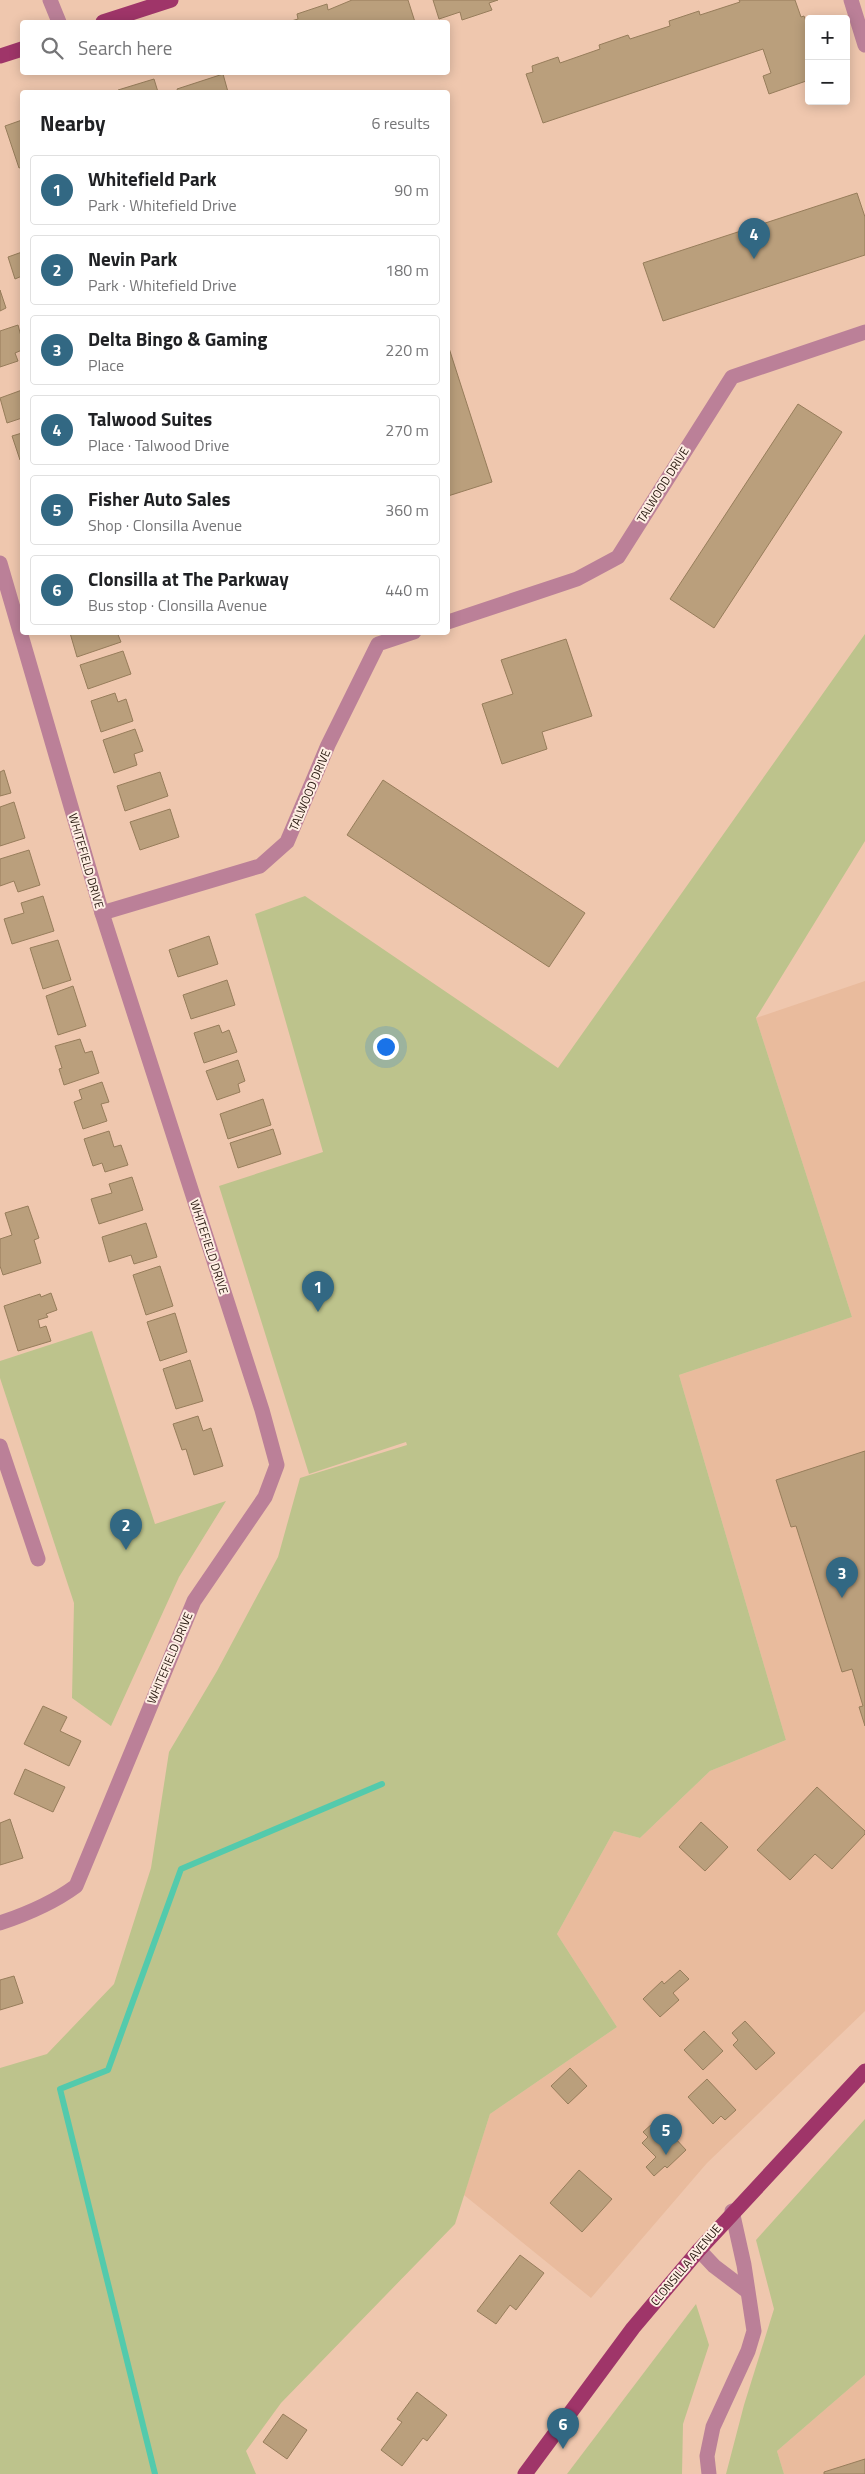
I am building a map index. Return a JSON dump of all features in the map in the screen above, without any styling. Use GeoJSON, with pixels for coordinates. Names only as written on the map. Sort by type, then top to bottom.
{"type":"FeatureCollection","features":[{"type":"Feature","properties":{"kind":"main road"},"geometry":{"type":"LineString","coordinates":[[109,20],[171,0]]}},
{"type":"Feature","properties":{"kind":"main road"},"geometry":{"type":"LineString","coordinates":[[0,56],[20,50]]}},
{"type":"Feature","properties":{"kind":"main road","name":"CLONSILLA AVENUE"},"geometry":{"type":"LineString","coordinates":[[525,2474],[633,2328],[698,2250],[732,2211],[865,2071]]}},
{"type":"Feature","properties":{"kind":"street"},"geometry":{"type":"LineString","coordinates":[[50,0],[58,20]]}},
{"type":"Feature","properties":{"kind":"street"},"geometry":{"type":"LineString","coordinates":[[851,0],[865,45]]}},
{"type":"Feature","properties":{"kind":"street","name":"TALWOOD DRIVE"},"geometry":{"type":"LineString","coordinates":[[450,621],[576,579],[618,557],[732,377],[865,332]]}},
{"type":"Feature","properties":{"kind":"street","name":"WHITEFIELD DRIVE"},"geometry":{"type":"LineString","coordinates":[[0,563],[20,632]]}},
{"type":"Feature","properties":{"kind":"street","name":"WHITEFIELD DRIVE"},"geometry":{"type":"LineString","coordinates":[[0,1923],[24,1916],[61,1897],[76,1886],[194,1601],[265,1497],[277,1465],[262,1410],[102,913],[21,635]]}},
{"type":"Feature","properties":{"kind":"street","name":"TALWOOD DRIVE"},"geometry":{"type":"LineString","coordinates":[[102,913],[260,866],[288,842],[328,745],[376,638],[395,635]]}},
{"type":"Feature","properties":{"kind":"street"},"geometry":{"type":"LineString","coordinates":[[0,1446],[38,1559]]}},
{"type":"Feature","properties":{"kind":"street"},"geometry":{"type":"LineString","coordinates":[[709,2474],[707,2456],[713,2427],[748,2351],[754,2331],[732,2211]]}},
{"type":"Feature","properties":{"kind":"street"},"geometry":{"type":"LineString","coordinates":[[698,2250],[714,2266],[747,2291]]}},
{"type":"Feature","properties":{"kind":"shaded area"},"geometry":{"type":"Polygon","coordinates":[[[865,981],[865,2011],[707,2163],[591,2298],[464,2195],[490,2114],[617,2027],[557,1934],[614,1831],[640,1838],[710,1771],[786,1740],[679,1375],[852,1317],[756,1018],[865,981]]]}},
{"type":"Feature","properties":{"kind":"shaded area"},"geometry":{"type":"Polygon","coordinates":[[[865,2375],[865,2474],[784,2474],[777,2451],[865,2375]]]}},
{"type":"Feature","properties":{"kind":"green space"},"geometry":{"type":"Polygon","coordinates":[[[865,634],[865,841],[756,1018],[852,1317],[679,1375],[786,1740],[710,1771],[640,1838],[614,1831],[557,1934],[617,2027],[490,2114],[455,2224],[281,2403],[246,2451],[256,2474],[0,2474],[0,2068],[47,2054],[114,1984],[151,1868],[169,1752],[217,1671],[278,1557],[300,1478],[407,1445],[406,1442],[309,1474],[219,1186],[323,1152],[255,914],[305,896],[558,1068],[865,634]]]}},
{"type":"Feature","properties":{"kind":"green space"},"geometry":{"type":"Polygon","coordinates":[[[92,1331],[155,1524],[226,1501],[179,1577],[111,1726],[72,1698],[74,1603],[0,1378],[0,1361],[92,1331]]]}},
{"type":"Feature","properties":{"kind":"green space"},"geometry":{"type":"Polygon","coordinates":[[[865,2119],[865,2375],[777,2451],[784,2474],[726,2474],[744,2405],[774,2309],[756,2240],[865,2119]]]}},
{"type":"Feature","properties":{"kind":"green space"},"geometry":{"type":"Polygon","coordinates":[[[696,2304],[709,2345],[683,2424],[682,2474],[567,2474],[696,2304]]]}},
{"type":"Feature","properties":{"kind":"building"},"geometry":{"type":"Polygon","coordinates":[[[352,0],[408,0],[414,20],[295,20],[298,19],[297,14],[327,4],[328,10],[352,0]]]}},
{"type":"Feature","properties":{"kind":"building"},"geometry":{"type":"Polygon","coordinates":[[[433,0],[498,0],[489,3],[492,10],[462,20],[460,12],[439,19],[433,0]]]}},
{"type":"Feature","properties":{"kind":"building"},"geometry":{"type":"Polygon","coordinates":[[[739,0],[795,0],[801,17],[804,16],[805,19],[805,81],[769,94],[763,76],[771,73],[763,49],[543,123],[526,74],[533,72],[532,66],[558,57],[560,63],[600,49],[599,45],[628,35],[630,39],[670,26],[669,21],[699,11],[700,15],[740,2],[739,0]]]}},
{"type":"Feature","properties":{"kind":"building"},"geometry":{"type":"Polygon","coordinates":[[[223,75],[227,90],[177,90],[223,75]]]}},
{"type":"Feature","properties":{"kind":"building"},"geometry":{"type":"Polygon","coordinates":[[[154,79],[157,90],[118,90],[154,79]]]}},
{"type":"Feature","properties":{"kind":"building"},"geometry":{"type":"Polygon","coordinates":[[[20,121],[20,168],[19,168],[5,126],[20,121]]]}},
{"type":"Feature","properties":{"kind":"building"},"geometry":{"type":"Polygon","coordinates":[[[857,193],[865,217],[865,255],[663,321],[643,263],[857,193]]]}},
{"type":"Feature","properties":{"kind":"building"},"geometry":{"type":"Polygon","coordinates":[[[20,253],[20,277],[15,279],[8,257],[20,253]]]}},
{"type":"Feature","properties":{"kind":"building"},"geometry":{"type":"Polygon","coordinates":[[[0,290],[6,308],[0,311],[0,290]]]}},
{"type":"Feature","properties":{"kind":"building"},"geometry":{"type":"Polygon","coordinates":[[[18,325],[20,351],[15,353],[18,361],[0,367],[0,331],[18,325]]]}},
{"type":"Feature","properties":{"kind":"building"},"geometry":{"type":"Polygon","coordinates":[[[450,351],[492,482],[450,495],[450,351]]]}},
{"type":"Feature","properties":{"kind":"building"},"geometry":{"type":"Polygon","coordinates":[[[20,391],[20,419],[7,423],[0,398],[20,391]]]}},
{"type":"Feature","properties":{"kind":"building"},"geometry":{"type":"Polygon","coordinates":[[[798,404],[842,432],[714,628],[670,599],[798,404]]]}},
{"type":"Feature","properties":{"kind":"building"},"geometry":{"type":"Polygon","coordinates":[[[20,434],[20,460],[12,436],[20,434]]]}},
{"type":"Feature","properties":{"kind":"building"},"geometry":{"type":"Polygon","coordinates":[[[71,635],[118,635],[121,642],[77,657],[71,635]]]}},
{"type":"Feature","properties":{"kind":"building"},"geometry":{"type":"Polygon","coordinates":[[[566,639],[592,716],[542,732],[547,749],[502,764],[482,704],[513,694],[501,660],[566,639]]]}},
{"type":"Feature","properties":{"kind":"building"},"geometry":{"type":"Polygon","coordinates":[[[123,651],[131,674],[88,689],[80,665],[123,651]]]}},
{"type":"Feature","properties":{"kind":"building"},"geometry":{"type":"Polygon","coordinates":[[[115,693],[118,702],[126,699],[133,721],[101,732],[91,701],[115,693]]]}},
{"type":"Feature","properties":{"kind":"building"},"geometry":{"type":"Polygon","coordinates":[[[135,729],[143,751],[134,754],[137,765],[114,773],[103,740],[135,729]]]}},
{"type":"Feature","properties":{"kind":"building"},"geometry":{"type":"Polygon","coordinates":[[[4,770],[11,793],[0,796],[0,772],[4,770]]]}},
{"type":"Feature","properties":{"kind":"building"},"geometry":{"type":"Polygon","coordinates":[[[160,772],[168,796],[125,811],[117,786],[160,772]]]}},
{"type":"Feature","properties":{"kind":"building"},"geometry":{"type":"Polygon","coordinates":[[[383,780],[585,913],[549,967],[347,835],[383,780]]]}},
{"type":"Feature","properties":{"kind":"building"},"geometry":{"type":"Polygon","coordinates":[[[14,802],[25,838],[0,846],[0,807],[14,802]]]}},
{"type":"Feature","properties":{"kind":"building"},"geometry":{"type":"Polygon","coordinates":[[[170,809],[179,837],[140,850],[130,822],[170,809]]]}},
{"type":"Feature","properties":{"kind":"building"},"geometry":{"type":"Polygon","coordinates":[[[29,850],[40,885],[18,892],[14,881],[0,886],[0,859],[29,850]]]}},
{"type":"Feature","properties":{"kind":"building"},"geometry":{"type":"Polygon","coordinates":[[[43,896],[54,931],[12,944],[4,919],[24,913],[21,903],[43,896]]]}},
{"type":"Feature","properties":{"kind":"building"},"geometry":{"type":"Polygon","coordinates":[[[209,936],[218,964],[178,977],[169,950],[209,936]]]}},
{"type":"Feature","properties":{"kind":"building"},"geometry":{"type":"Polygon","coordinates":[[[58,940],[71,980],[43,989],[30,948],[58,940]]]}},
{"type":"Feature","properties":{"kind":"building"},"geometry":{"type":"Polygon","coordinates":[[[227,980],[235,1005],[191,1019],[183,995],[227,980]]]}},
{"type":"Feature","properties":{"kind":"building"},"geometry":{"type":"Polygon","coordinates":[[[73,986],[86,1026],[58,1035],[46,996],[73,986]]]}},
{"type":"Feature","properties":{"kind":"building"},"geometry":{"type":"Polygon","coordinates":[[[219,1025],[222,1033],[229,1030],[237,1052],[204,1063],[194,1033],[219,1025]]]}},
{"type":"Feature","properties":{"kind":"building"},"geometry":{"type":"Polygon","coordinates":[[[80,1039],[85,1053],[92,1051],[99,1073],[64,1085],[59,1069],[62,1068],[55,1046],[80,1039]]]}},
{"type":"Feature","properties":{"kind":"building"},"geometry":{"type":"Polygon","coordinates":[[[238,1060],[245,1081],[238,1084],[240,1092],[217,1100],[206,1071],[238,1060]]]}},
{"type":"Feature","properties":{"kind":"building"},"geometry":{"type":"Polygon","coordinates":[[[102,1082],[109,1102],[101,1104],[107,1121],[83,1129],[74,1102],[82,1099],[79,1090],[102,1082]]]}},
{"type":"Feature","properties":{"kind":"building"},"geometry":{"type":"Polygon","coordinates":[[[263,1099],[271,1125],[228,1139],[220,1114],[263,1099]]]}},
{"type":"Feature","properties":{"kind":"building"},"geometry":{"type":"Polygon","coordinates":[[[273,1129],[281,1154],[238,1168],[230,1143],[273,1129]]]}},
{"type":"Feature","properties":{"kind":"building"},"geometry":{"type":"Polygon","coordinates":[[[109,1131],[114,1147],[121,1145],[128,1165],[105,1172],[102,1163],[93,1166],[84,1139],[109,1131]]]}},
{"type":"Feature","properties":{"kind":"building"},"geometry":{"type":"Polygon","coordinates":[[[132,1177],[143,1210],[99,1224],[91,1199],[112,1193],[109,1184],[132,1177]]]}},
{"type":"Feature","properties":{"kind":"building"},"geometry":{"type":"Polygon","coordinates":[[[28,1206],[39,1238],[34,1240],[41,1263],[3,1275],[0,1266],[0,1239],[12,1235],[5,1213],[28,1206]]]}},
{"type":"Feature","properties":{"kind":"building"},"geometry":{"type":"Polygon","coordinates":[[[146,1223],[157,1257],[134,1264],[131,1255],[109,1262],[102,1237],[146,1223]]]}},
{"type":"Feature","properties":{"kind":"building"},"geometry":{"type":"Polygon","coordinates":[[[160,1266],[173,1306],[146,1315],[133,1275],[160,1266]]]}},
{"type":"Feature","properties":{"kind":"building"},"geometry":{"type":"Polygon","coordinates":[[[51,1293],[57,1310],[46,1314],[48,1317],[38,1320],[40,1328],[46,1326],[51,1341],[18,1351],[4,1306],[40,1294],[41,1297],[51,1293]]]}},
{"type":"Feature","properties":{"kind":"building"},"geometry":{"type":"Polygon","coordinates":[[[175,1313],[187,1352],[160,1361],[147,1322],[175,1313]]]}},
{"type":"Feature","properties":{"kind":"building"},"geometry":{"type":"Polygon","coordinates":[[[190,1360],[203,1401],[176,1409],[163,1369],[190,1360]]]}},
{"type":"Feature","properties":{"kind":"building"},"geometry":{"type":"Polygon","coordinates":[[[198,1416],[203,1431],[211,1428],[223,1466],[194,1475],[186,1449],[182,1450],[173,1424],[198,1416]]]}},
{"type":"Feature","properties":{"kind":"building"},"geometry":{"type":"Polygon","coordinates":[[[865,1451],[865,1726],[859,1707],[863,1706],[852,1669],[842,1672],[796,1526],[791,1527],[776,1480],[865,1451]]]}},
{"type":"Feature","properties":{"kind":"building"},"geometry":{"type":"Polygon","coordinates":[[[43,1706],[67,1717],[60,1731],[81,1741],[69,1766],[24,1744],[43,1706]]]}},
{"type":"Feature","properties":{"kind":"building"},"geometry":{"type":"Polygon","coordinates":[[[25,1769],[65,1787],[53,1812],[14,1794],[25,1769]]]}},
{"type":"Feature","properties":{"kind":"building"},"geometry":{"type":"Polygon","coordinates":[[[817,1787],[865,1831],[865,1834],[832,1869],[815,1854],[790,1880],[757,1850],[817,1787]]]}},
{"type":"Feature","properties":{"kind":"building"},"geometry":{"type":"Polygon","coordinates":[[[10,1819],[23,1858],[0,1865],[0,1823],[10,1819]]]}},
{"type":"Feature","properties":{"kind":"building"},"geometry":{"type":"Polygon","coordinates":[[[701,1822],[728,1847],[705,1871],[679,1847],[701,1822]]]}},
{"type":"Feature","properties":{"kind":"building"},"geometry":{"type":"Polygon","coordinates":[[[680,1970],[689,1979],[673,1993],[679,2000],[660,2017],[643,1999],[662,1981],[664,1984],[680,1970]]]}},
{"type":"Feature","properties":{"kind":"building"},"geometry":{"type":"Polygon","coordinates":[[[14,1976],[23,2003],[0,2010],[0,1980],[14,1976]]]}},
{"type":"Feature","properties":{"kind":"building"},"geometry":{"type":"Polygon","coordinates":[[[745,2021],[775,2053],[756,2070],[733,2045],[738,2040],[732,2033],[745,2021]]]}},
{"type":"Feature","properties":{"kind":"building"},"geometry":{"type":"Polygon","coordinates":[[[704,2031],[723,2051],[703,2070],[684,2050],[704,2031]]]}},
{"type":"Feature","properties":{"kind":"building"},"geometry":{"type":"Polygon","coordinates":[[[570,2068],[587,2086],[568,2104],[551,2086],[570,2068]]]}},
{"type":"Feature","properties":{"kind":"building"},"geometry":{"type":"Polygon","coordinates":[[[707,2079],[736,2110],[725,2120],[721,2116],[713,2124],[688,2097],[707,2079]]]}},
{"type":"Feature","properties":{"kind":"building"},"geometry":{"type":"Polygon","coordinates":[[[653,2123],[658,2128],[662,2124],[686,2150],[667,2168],[665,2166],[654,2176],[646,2167],[656,2157],[642,2143],[648,2137],[643,2132],[653,2123]]]}},
{"type":"Feature","properties":{"kind":"building"},"geometry":{"type":"Polygon","coordinates":[[[579,2170],[612,2199],[582,2232],[550,2203],[579,2170]]]}},
{"type":"Feature","properties":{"kind":"building"},"geometry":{"type":"Polygon","coordinates":[[[520,2255],[544,2273],[516,2310],[510,2305],[496,2324],[477,2311],[520,2255]]]}},
{"type":"Feature","properties":{"kind":"building"},"geometry":{"type":"Polygon","coordinates":[[[417,2392],[447,2415],[427,2441],[423,2438],[402,2466],[381,2450],[402,2422],[397,2419],[417,2392]]]}},
{"type":"Feature","properties":{"kind":"building"},"geometry":{"type":"Polygon","coordinates":[[[283,2414],[307,2430],[287,2459],[263,2442],[283,2414]]]}},
{"type":"Feature","properties":{"kind":"building"},"geometry":{"type":"Polygon","coordinates":[[[865,2459],[865,2474],[824,2474],[824,2472],[865,2459]]]}},
{"type":"Feature","properties":{"kind":"waterway"},"geometry":{"type":"LineString","coordinates":[[155,2474],[60,2089],[108,2070],[181,1869],[382,1784]]}},
{"type":"Feature","properties":{"kind":"place","name":"Talwood Suites"},"geometry":{"type":"Point","coordinates":[754,259]}},
{"type":"Feature","properties":{"kind":"place","name":"Whitefield Park"},"geometry":{"type":"Point","coordinates":[318,1312]}},
{"type":"Feature","properties":{"kind":"place","name":"Nevin Park"},"geometry":{"type":"Point","coordinates":[126,1550]}},
{"type":"Feature","properties":{"kind":"place","name":"Delta Bingo & Gaming"},"geometry":{"type":"Point","coordinates":[842,1598]}},
{"type":"Feature","properties":{"kind":"place","name":"Fisher Auto Sales"},"geometry":{"type":"Point","coordinates":[666,2155]}},
{"type":"Feature","properties":{"kind":"place","name":"Clonsilla at The Parkway"},"geometry":{"type":"Point","coordinates":[563,2449]}}]}
